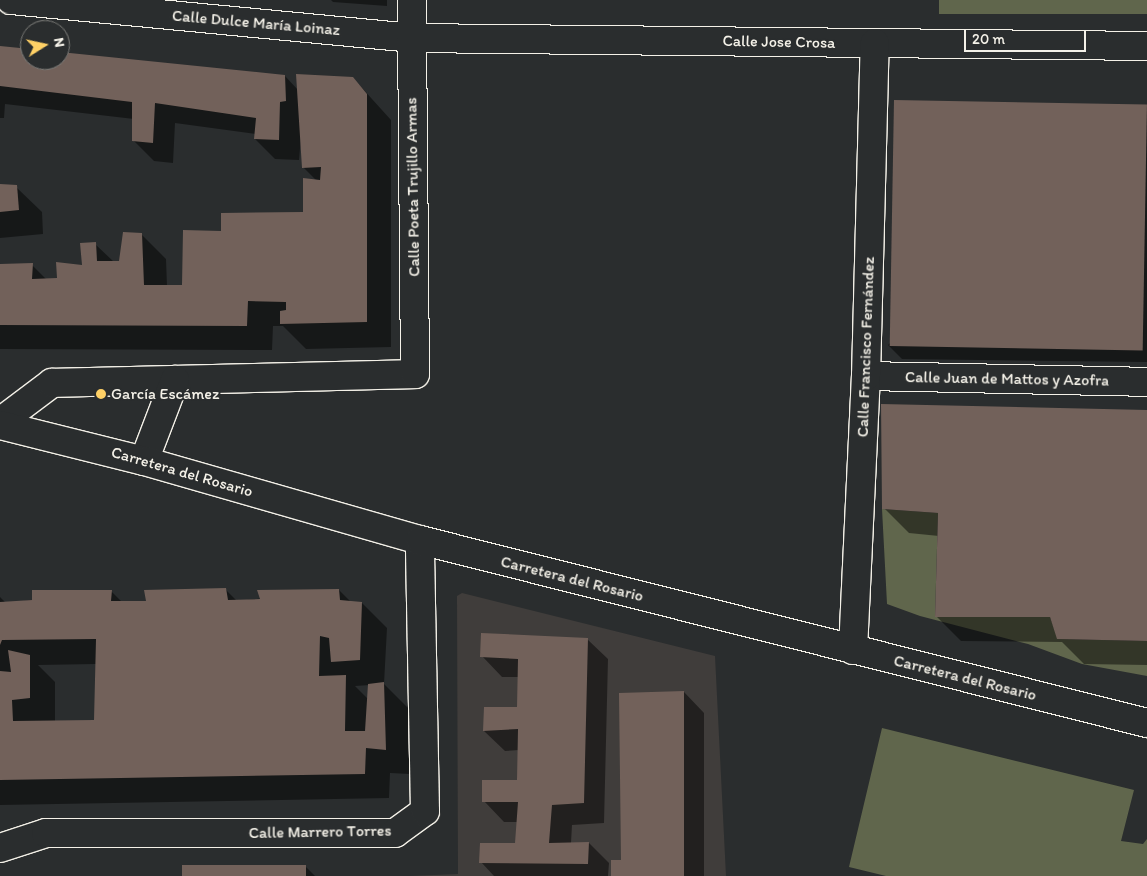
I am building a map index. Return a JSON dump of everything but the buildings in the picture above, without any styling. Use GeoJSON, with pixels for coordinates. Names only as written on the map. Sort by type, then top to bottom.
{"type":"FeatureCollection","features":[{"type":"Feature","properties":{"kind":"street","name":"Calle Dulce María Loinaz"},"geometry":{"type":"LineString","coordinates":[[11,0],[412,38]]}},
{"type":"Feature","properties":{"kind":"street","name":"Calle Poeta Trujillo Armas"},"geometry":{"type":"LineString","coordinates":[[175,380],[415,374],[412,0]]}},
{"type":"Feature","properties":{"kind":"street","name":"Calle Jose Crosa"},"geometry":{"type":"LineString","coordinates":[[412,38],[1147,46]]}},
{"type":"Feature","properties":{"kind":"street","name":"Calle Francisco Fernández"},"geometry":{"type":"LineString","coordinates":[[853,650],[866,376],[875,43]]}},
{"type":"Feature","properties":{"kind":"street","name":"Calle Juan de Mattos y Azofra"},"geometry":{"type":"LineString","coordinates":[[866,376],[1147,382]]}},
{"type":"Feature","properties":{"kind":"street"},"geometry":{"type":"LineString","coordinates":[[0,424],[52,383],[175,380],[144,460]]}},
{"type":"Feature","properties":{"kind":"street","name":"Carretera del Rosario"},"geometry":{"type":"LineString","coordinates":[[0,424],[144,460],[420,540],[1147,723]]}},
{"type":"Feature","properties":{"kind":"street","name":"Calle Marrero Torres"},"geometry":{"type":"LineString","coordinates":[[0,848],[46,834],[395,833],[425,811],[420,540]]}},
{"type":"Feature","properties":{"kind":"shaded area"},"geometry":{"type":"Polygon","coordinates":[[[462,593],[715,656],[726,876],[410,876],[458,874],[457,596],[462,593]]]}},
{"type":"Feature","properties":{"kind":"green space"},"geometry":{"type":"Polygon","coordinates":[[[939,0],[1147,0],[1147,14],[939,14],[939,0]]]}},
{"type":"Feature","properties":{"kind":"green space"},"geometry":{"type":"Polygon","coordinates":[[[882,509],[938,513],[935,617],[1050,617],[1058,639],[1147,641],[1147,676],[1082,664],[1028,644],[920,616],[887,604],[882,509]]]}},
{"type":"Feature","properties":{"kind":"green space"},"geometry":{"type":"Polygon","coordinates":[[[882,728],[1134,790],[1121,841],[1143,844],[1147,839],[1147,876],[886,876],[849,867],[882,728]]]}},
{"type":"Feature","properties":{"kind":"place","name":"García Escámez"},"geometry":{"type":"Point","coordinates":[101,394]}}]}
